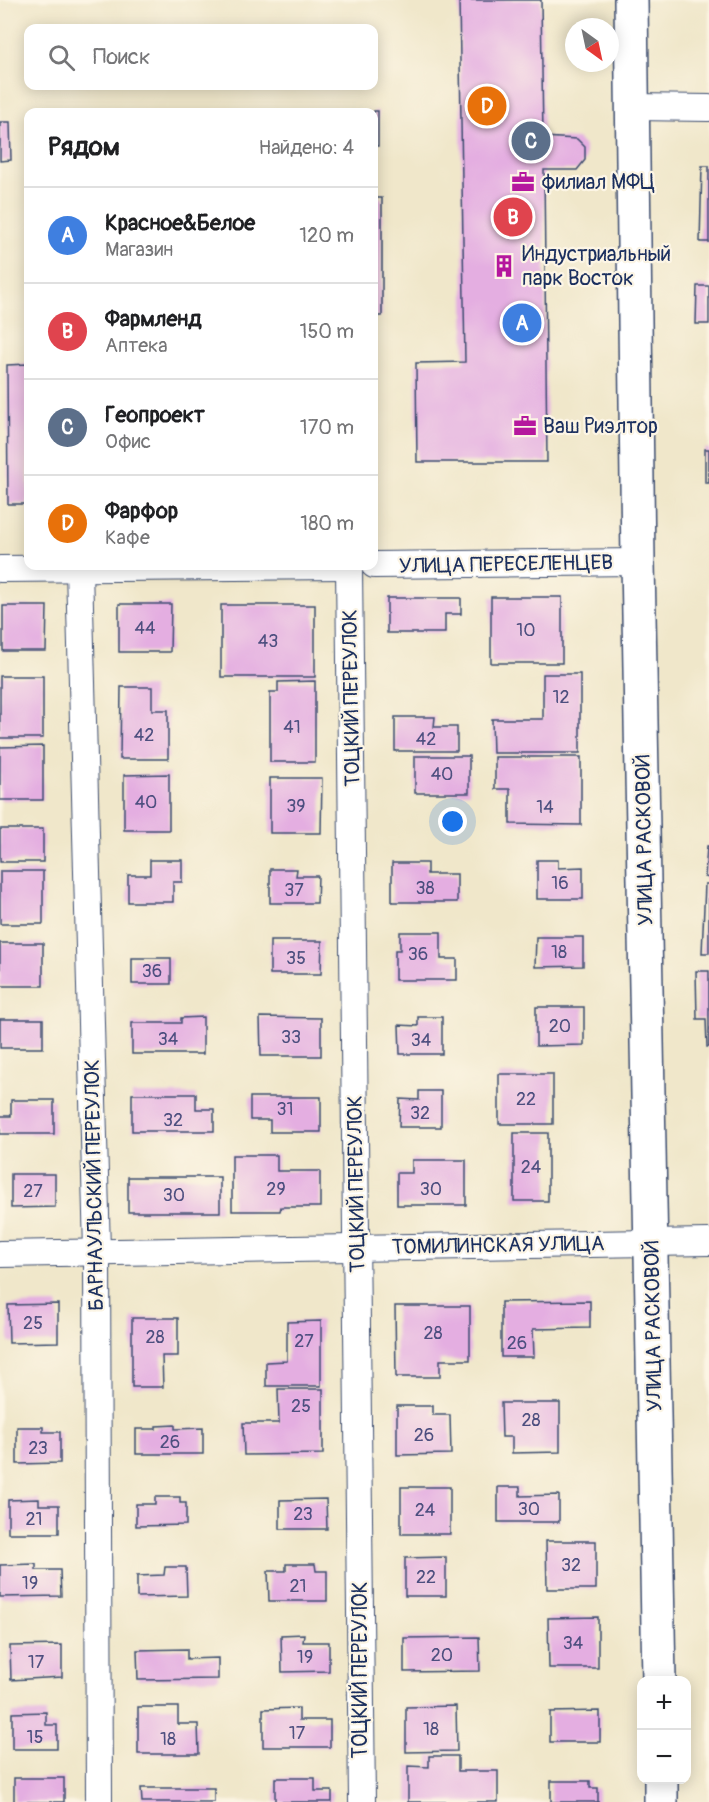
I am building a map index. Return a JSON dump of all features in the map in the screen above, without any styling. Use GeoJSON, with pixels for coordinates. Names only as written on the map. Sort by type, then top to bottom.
{"type":"FeatureCollection","features":[{"type":"Feature","properties":{"kind":"street","name":"УЛИЦА РАСКОВОЙ"},"geometry":{"type":"LineString","coordinates":[[632,0],[638,562],[659,1676]]}},
{"type":"Feature","properties":{"kind":"street"},"geometry":{"type":"LineString","coordinates":[[633,107],[709,108]]}},
{"type":"Feature","properties":{"kind":"street","name":"УЛИЦА ПЕРЕСЕЛЕНЦЕВ"},"geometry":{"type":"LineString","coordinates":[[378,565],[638,562]]}},
{"type":"Feature","properties":{"kind":"street"},"geometry":{"type":"LineString","coordinates":[[0,570],[24,570]]}},
{"type":"Feature","properties":{"kind":"street","name":"БАРНАУЛЬСКИЙ ПЕРЕУЛОК"},"geometry":{"type":"LineString","coordinates":[[79,570],[97,1251],[99,1802]]}},
{"type":"Feature","properties":{"kind":"street","name":"ТОЦКИЙ ПЕРЕУЛОК"},"geometry":{"type":"LineString","coordinates":[[349,570],[362,1802]]}},
{"type":"Feature","properties":{"kind":"street","name":"ТОМИЛИНСКАЯ УЛИЦА"},"geometry":{"type":"LineString","coordinates":[[0,1254],[357,1246],[709,1242]]}},
{"type":"Feature","properties":{"kind":"street"},"geometry":{"type":"LineString","coordinates":[[661,1784],[661,1802]]}},
{"type":"Feature","properties":{"kind":"building","name":"Индустриальный парк Восток"},"geometry":{"type":"Polygon","coordinates":[[[459,0],[541,0],[543,137],[577,139],[585,147],[585,160],[577,170],[544,170],[547,462],[417,462],[416,363],[465,362],[459,0]]]}},
{"type":"Feature","properties":{"kind":"building"},"geometry":{"type":"Polygon","coordinates":[[[0,122],[10,122],[11,160],[0,161],[0,122]]]}},
{"type":"Feature","properties":{"kind":"building"},"geometry":{"type":"Polygon","coordinates":[[[702,166],[709,166],[709,242],[700,242],[702,166]]]}},
{"type":"Feature","properties":{"kind":"building"},"geometry":{"type":"Polygon","coordinates":[[[378,198],[382,198],[382,316],[378,316],[378,198]]]}},
{"type":"Feature","properties":{"kind":"building"},"geometry":{"type":"Polygon","coordinates":[[[697,286],[709,286],[709,324],[696,324],[697,286]]]}},
{"type":"Feature","properties":{"kind":"building"},"geometry":{"type":"Polygon","coordinates":[[[24,364],[24,504],[8,504],[7,365],[24,364]]]}},
{"type":"Feature","properties":{"kind":"building"},"geometry":{"type":"Polygon","coordinates":[[[705,449],[709,449],[709,483],[705,483],[705,449]]]}},
{"type":"Feature","properties":{"kind":"building"},"geometry":{"type":"Polygon","coordinates":[[[491,597],[562,597],[562,663],[491,663],[491,597]]]}},
{"type":"Feature","properties":{"kind":"building"},"geometry":{"type":"Polygon","coordinates":[[[387,598],[461,598],[461,614],[445,614],[445,633],[387,633],[387,598]]]}},
{"type":"Feature","properties":{"kind":"building"},"geometry":{"type":"Polygon","coordinates":[[[119,604],[171,604],[170,652],[119,652],[119,604]]]}},
{"type":"Feature","properties":{"kind":"building"},"geometry":{"type":"Polygon","coordinates":[[[221,605],[315,605],[315,677],[221,677],[221,605]]]}},
{"type":"Feature","properties":{"kind":"building"},"geometry":{"type":"Polygon","coordinates":[[[3,606],[47,606],[46,651],[3,651],[3,606]]]}},
{"type":"Feature","properties":{"kind":"building"},"geometry":{"type":"Polygon","coordinates":[[[543,674],[580,674],[580,753],[493,753],[492,719],[543,719],[543,674]]]}},
{"type":"Feature","properties":{"kind":"building"},"geometry":{"type":"Polygon","coordinates":[[[0,676],[43,676],[43,738],[0,738],[0,676]]]}},
{"type":"Feature","properties":{"kind":"building"},"geometry":{"type":"Polygon","coordinates":[[[315,681],[315,762],[270,762],[270,692],[278,692],[278,682],[315,681]]]}},
{"type":"Feature","properties":{"kind":"building"},"geometry":{"type":"Polygon","coordinates":[[[121,687],[152,687],[152,710],[168,710],[168,759],[120,759],[121,687]]]}},
{"type":"Feature","properties":{"kind":"building"},"geometry":{"type":"Polygon","coordinates":[[[395,717],[435,717],[434,727],[457,727],[457,751],[395,751],[395,717]]]}},
{"type":"Feature","properties":{"kind":"building"},"geometry":{"type":"Polygon","coordinates":[[[43,746],[43,800],[0,800],[0,747],[43,746]]]}},
{"type":"Feature","properties":{"kind":"building"},"geometry":{"type":"Polygon","coordinates":[[[415,756],[469,756],[469,793],[415,793],[415,756]]]}},
{"type":"Feature","properties":{"kind":"building"},"geometry":{"type":"Polygon","coordinates":[[[495,757],[581,757],[581,825],[510,824],[510,789],[495,789],[495,757]]]}},
{"type":"Feature","properties":{"kind":"building"},"geometry":{"type":"Polygon","coordinates":[[[169,774],[169,830],[124,830],[124,775],[169,774]]]}},
{"type":"Feature","properties":{"kind":"building"},"geometry":{"type":"Polygon","coordinates":[[[270,778],[322,778],[321,833],[270,833],[270,778]]]}},
{"type":"Feature","properties":{"kind":"building"},"geometry":{"type":"Polygon","coordinates":[[[0,829],[43,829],[43,862],[0,862],[0,829]]]}},
{"type":"Feature","properties":{"kind":"building"},"geometry":{"type":"Polygon","coordinates":[[[707,846],[709,846],[709,878],[705,877],[707,846]]]}},
{"type":"Feature","properties":{"kind":"building"},"geometry":{"type":"Polygon","coordinates":[[[150,860],[182,860],[182,882],[173,882],[173,902],[128,902],[128,875],[150,875],[150,860]]]}},
{"type":"Feature","properties":{"kind":"building"},"geometry":{"type":"Polygon","coordinates":[[[537,860],[558,860],[558,868],[583,867],[583,899],[537,899],[537,860]]]}},
{"type":"Feature","properties":{"kind":"building"},"geometry":{"type":"Polygon","coordinates":[[[392,863],[427,863],[427,874],[457,874],[457,902],[392,902],[392,863]]]}},
{"type":"Feature","properties":{"kind":"building"},"geometry":{"type":"Polygon","coordinates":[[[270,869],[297,869],[296,876],[318,876],[317,903],[270,903],[270,869]]]}},
{"type":"Feature","properties":{"kind":"building"},"geometry":{"type":"Polygon","coordinates":[[[0,871],[43,871],[43,924],[0,924],[0,871]]]}},
{"type":"Feature","properties":{"kind":"building"},"geometry":{"type":"Polygon","coordinates":[[[705,884],[709,884],[709,953],[702,953],[705,884]]]}},
{"type":"Feature","properties":{"kind":"building"},"geometry":{"type":"Polygon","coordinates":[[[400,932],[441,932],[441,959],[457,959],[457,980],[395,980],[395,950],[400,950],[400,932]]]}},
{"type":"Feature","properties":{"kind":"building"},"geometry":{"type":"Polygon","coordinates":[[[536,937],[583,937],[583,966],[535,967],[536,937]]]}},
{"type":"Feature","properties":{"kind":"building"},"geometry":{"type":"Polygon","coordinates":[[[270,941],[322,941],[321,974],[270,974],[270,941]]]}},
{"type":"Feature","properties":{"kind":"building"},"geometry":{"type":"Polygon","coordinates":[[[0,943],[43,943],[43,986],[0,986],[0,943]]]}},
{"type":"Feature","properties":{"kind":"building"},"geometry":{"type":"Polygon","coordinates":[[[132,958],[171,958],[171,984],[132,984],[132,958]]]}},
{"type":"Feature","properties":{"kind":"building"},"geometry":{"type":"Polygon","coordinates":[[[696,971],[709,971],[709,1047],[707,1047],[706,1019],[697,1019],[696,971]]]}},
{"type":"Feature","properties":{"kind":"building"},"geometry":{"type":"Polygon","coordinates":[[[536,1007],[584,1007],[584,1045],[536,1046],[536,1007]]]}},
{"type":"Feature","properties":{"kind":"building"},"geometry":{"type":"Polygon","coordinates":[[[203,1017],[203,1054],[132,1054],[132,1023],[181,1023],[181,1018],[203,1017]]]}},
{"type":"Feature","properties":{"kind":"building"},"geometry":{"type":"Polygon","coordinates":[[[260,1017],[321,1018],[321,1056],[261,1056],[260,1017]]]}},
{"type":"Feature","properties":{"kind":"building"},"geometry":{"type":"Polygon","coordinates":[[[418,1017],[442,1017],[442,1054],[400,1054],[399,1025],[418,1026],[418,1017]]]}},
{"type":"Feature","properties":{"kind":"building"},"geometry":{"type":"Polygon","coordinates":[[[0,1019],[43,1019],[43,1048],[0,1048],[0,1019]]]}},
{"type":"Feature","properties":{"kind":"building"},"geometry":{"type":"Polygon","coordinates":[[[499,1074],[553,1074],[553,1124],[499,1124],[499,1074]]]}},
{"type":"Feature","properties":{"kind":"building"},"geometry":{"type":"Polygon","coordinates":[[[419,1091],[441,1091],[441,1127],[399,1127],[400,1099],[419,1100],[419,1091]]]}},
{"type":"Feature","properties":{"kind":"building"},"geometry":{"type":"Polygon","coordinates":[[[132,1094],[196,1094],[196,1109],[214,1109],[214,1131],[132,1131],[132,1094]]]}},
{"type":"Feature","properties":{"kind":"building"},"geometry":{"type":"Polygon","coordinates":[[[250,1097],[321,1097],[321,1132],[270,1132],[270,1120],[250,1120],[250,1097]]]}},
{"type":"Feature","properties":{"kind":"building"},"geometry":{"type":"Polygon","coordinates":[[[11,1100],[54,1100],[54,1134],[0,1134],[0,1116],[11,1116],[11,1100]]]}},
{"type":"Feature","properties":{"kind":"building"},"geometry":{"type":"Polygon","coordinates":[[[514,1133],[548,1133],[548,1201],[514,1201],[514,1133]]]}},
{"type":"Feature","properties":{"kind":"building"},"geometry":{"type":"Polygon","coordinates":[[[232,1155],[277,1155],[277,1171],[320,1171],[320,1207],[281,1207],[280,1211],[232,1211],[232,1155]]]}},
{"type":"Feature","properties":{"kind":"building"},"geometry":{"type":"Polygon","coordinates":[[[412,1160],[466,1160],[466,1205],[397,1205],[397,1173],[412,1173],[412,1160]]]}},
{"type":"Feature","properties":{"kind":"building"},"geometry":{"type":"Polygon","coordinates":[[[11,1174],[55,1174],[55,1207],[11,1208],[11,1174]]]}},
{"type":"Feature","properties":{"kind":"building"},"geometry":{"type":"Polygon","coordinates":[[[128,1177],[220,1177],[220,1212],[128,1212],[128,1177]]]}},
{"type":"Feature","properties":{"kind":"building"},"geometry":{"type":"Polygon","coordinates":[[[590,1301],[590,1328],[533,1329],[534,1357],[501,1357],[501,1302],[590,1301]]]}},
{"type":"Feature","properties":{"kind":"building"},"geometry":{"type":"Polygon","coordinates":[[[58,1304],[58,1342],[9,1343],[8,1305],[58,1304]]]}},
{"type":"Feature","properties":{"kind":"building"},"geometry":{"type":"Polygon","coordinates":[[[395,1306],[470,1306],[470,1360],[440,1360],[440,1377],[396,1377],[395,1306]]]}},
{"type":"Feature","properties":{"kind":"building"},"geometry":{"type":"Polygon","coordinates":[[[132,1318],[178,1318],[178,1356],[162,1356],[163,1387],[132,1387],[132,1318]]]}},
{"type":"Feature","properties":{"kind":"building"},"geometry":{"type":"Polygon","coordinates":[[[321,1321],[321,1386],[266,1386],[266,1362],[287,1361],[287,1322],[321,1321]]]}},
{"type":"Feature","properties":{"kind":"building"},"geometry":{"type":"Polygon","coordinates":[[[278,1389],[323,1389],[323,1454],[244,1455],[243,1423],[279,1423],[278,1389]]]}},
{"type":"Feature","properties":{"kind":"building"},"geometry":{"type":"Polygon","coordinates":[[[501,1403],[560,1403],[560,1452],[512,1453],[512,1437],[502,1437],[501,1403]]]}},
{"type":"Feature","properties":{"kind":"building"},"geometry":{"type":"Polygon","coordinates":[[[397,1406],[433,1406],[433,1415],[450,1415],[451,1454],[397,1455],[397,1406]]]}},
{"type":"Feature","properties":{"kind":"building"},"geometry":{"type":"Polygon","coordinates":[[[175,1425],[175,1429],[203,1428],[203,1454],[136,1454],[136,1429],[156,1429],[156,1426],[175,1425]]]}},
{"type":"Feature","properties":{"kind":"building"},"geometry":{"type":"Polygon","coordinates":[[[17,1427],[43,1427],[43,1432],[60,1432],[60,1463],[17,1464],[17,1427]]]}},
{"type":"Feature","properties":{"kind":"building"},"geometry":{"type":"Polygon","coordinates":[[[401,1487],[450,1487],[450,1534],[401,1534],[401,1487]]]}},
{"type":"Feature","properties":{"kind":"building"},"geometry":{"type":"Polygon","coordinates":[[[498,1487],[520,1487],[520,1496],[559,1495],[559,1522],[498,1522],[498,1487]]]}},
{"type":"Feature","properties":{"kind":"building"},"geometry":{"type":"Polygon","coordinates":[[[155,1497],[180,1497],[180,1503],[186,1503],[186,1525],[136,1526],[136,1504],[155,1504],[155,1497]]]}},
{"type":"Feature","properties":{"kind":"building"},"geometry":{"type":"Polygon","coordinates":[[[39,1499],[39,1505],[59,1505],[59,1533],[8,1533],[8,1500],[39,1499]]]}},
{"type":"Feature","properties":{"kind":"building"},"geometry":{"type":"Polygon","coordinates":[[[326,1499],[327,1529],[280,1529],[280,1500],[326,1499]]]}},
{"type":"Feature","properties":{"kind":"building"},"geometry":{"type":"Polygon","coordinates":[[[546,1541],[596,1541],[596,1589],[547,1589],[546,1541]]]}},
{"type":"Feature","properties":{"kind":"building"},"geometry":{"type":"Polygon","coordinates":[[[446,1557],[446,1596],[405,1596],[405,1558],[446,1557]]]}},
{"type":"Feature","properties":{"kind":"building"},"geometry":{"type":"Polygon","coordinates":[[[36,1564],[36,1570],[60,1570],[61,1596],[0,1597],[0,1565],[36,1564]]]}},
{"type":"Feature","properties":{"kind":"building"},"geometry":{"type":"Polygon","coordinates":[[[286,1564],[315,1564],[316,1571],[327,1571],[327,1601],[269,1601],[268,1571],[286,1571],[286,1564]]]}},
{"type":"Feature","properties":{"kind":"building"},"geometry":{"type":"Polygon","coordinates":[[[165,1567],[186,1567],[187,1596],[137,1597],[137,1576],[164,1575],[165,1567]]]}},
{"type":"Feature","properties":{"kind":"building"},"geometry":{"type":"Polygon","coordinates":[[[598,1617],[598,1668],[549,1668],[548,1618],[598,1617]]]}},
{"type":"Feature","properties":{"kind":"building"},"geometry":{"type":"Polygon","coordinates":[[[304,1634],[303,1642],[329,1642],[329,1671],[282,1672],[281,1635],[304,1634]]]}},
{"type":"Feature","properties":{"kind":"building"},"geometry":{"type":"Polygon","coordinates":[[[479,1637],[480,1671],[404,1672],[404,1638],[479,1637]]]}},
{"type":"Feature","properties":{"kind":"building"},"geometry":{"type":"Polygon","coordinates":[[[62,1645],[62,1677],[11,1680],[10,1646],[62,1645]]]}},
{"type":"Feature","properties":{"kind":"building"},"geometry":{"type":"Polygon","coordinates":[[[187,1649],[187,1659],[218,1658],[218,1679],[138,1680],[137,1650],[187,1649]]]}},
{"type":"Feature","properties":{"kind":"building"},"geometry":{"type":"Polygon","coordinates":[[[456,1706],[457,1751],[406,1752],[406,1707],[456,1706]]]}},
{"type":"Feature","properties":{"kind":"building"},"geometry":{"type":"Polygon","coordinates":[[[138,1707],[178,1707],[178,1724],[198,1724],[199,1754],[138,1754],[138,1707]]]}},
{"type":"Feature","properties":{"kind":"building"},"geometry":{"type":"Polygon","coordinates":[[[299,1708],[299,1720],[330,1720],[330,1747],[263,1747],[263,1709],[299,1708]]]}},
{"type":"Feature","properties":{"kind":"building"},"geometry":{"type":"Polygon","coordinates":[[[600,1711],[600,1742],[550,1742],[550,1712],[600,1711]]]}},
{"type":"Feature","properties":{"kind":"building"},"geometry":{"type":"Polygon","coordinates":[[[46,1712],[46,1725],[57,1725],[57,1749],[12,1749],[12,1713],[46,1712]]]}},
{"type":"Feature","properties":{"kind":"building"},"geometry":{"type":"Polygon","coordinates":[[[429,1756],[458,1756],[458,1771],[498,1771],[498,1802],[408,1802],[408,1766],[429,1767],[429,1756]]]}},
{"type":"Feature","properties":{"kind":"building"},"geometry":{"type":"Polygon","coordinates":[[[14,1778],[64,1778],[64,1802],[14,1802],[14,1778]]]}},
{"type":"Feature","properties":{"kind":"building"},"geometry":{"type":"Polygon","coordinates":[[[275,1778],[315,1778],[315,1791],[332,1791],[332,1802],[275,1802],[275,1778]]]}},
{"type":"Feature","properties":{"kind":"building"},"geometry":{"type":"Polygon","coordinates":[[[551,1781],[590,1781],[590,1788],[598,1788],[598,1802],[551,1802],[551,1781]]]}},
{"type":"Feature","properties":{"kind":"building"},"geometry":{"type":"Polygon","coordinates":[[[141,1788],[214,1788],[214,1802],[142,1802],[141,1788]]]}},
{"type":"Feature","properties":{"kind":"place","name":"Фарфор"},"geometry":{"type":"Point","coordinates":[487,106]}},
{"type":"Feature","properties":{"kind":"place","name":"Геопроект"},"geometry":{"type":"Point","coordinates":[531,141]}},
{"type":"Feature","properties":{"kind":"place","name":"филиал МФЦ"},"geometry":{"type":"Point","coordinates":[523,182]}},
{"type":"Feature","properties":{"kind":"place","name":"Фармленд"},"geometry":{"type":"Point","coordinates":[513,217]}},
{"type":"Feature","properties":{"kind":"place","name":"Индустриальный парк Восток"},"geometry":{"type":"Point","coordinates":[504,266]}},
{"type":"Feature","properties":{"kind":"place","name":"Красное&Белое"},"geometry":{"type":"Point","coordinates":[522,323]}},
{"type":"Feature","properties":{"kind":"place","name":"Ваш Риэлтор"},"geometry":{"type":"Point","coordinates":[525,426]}}]}
